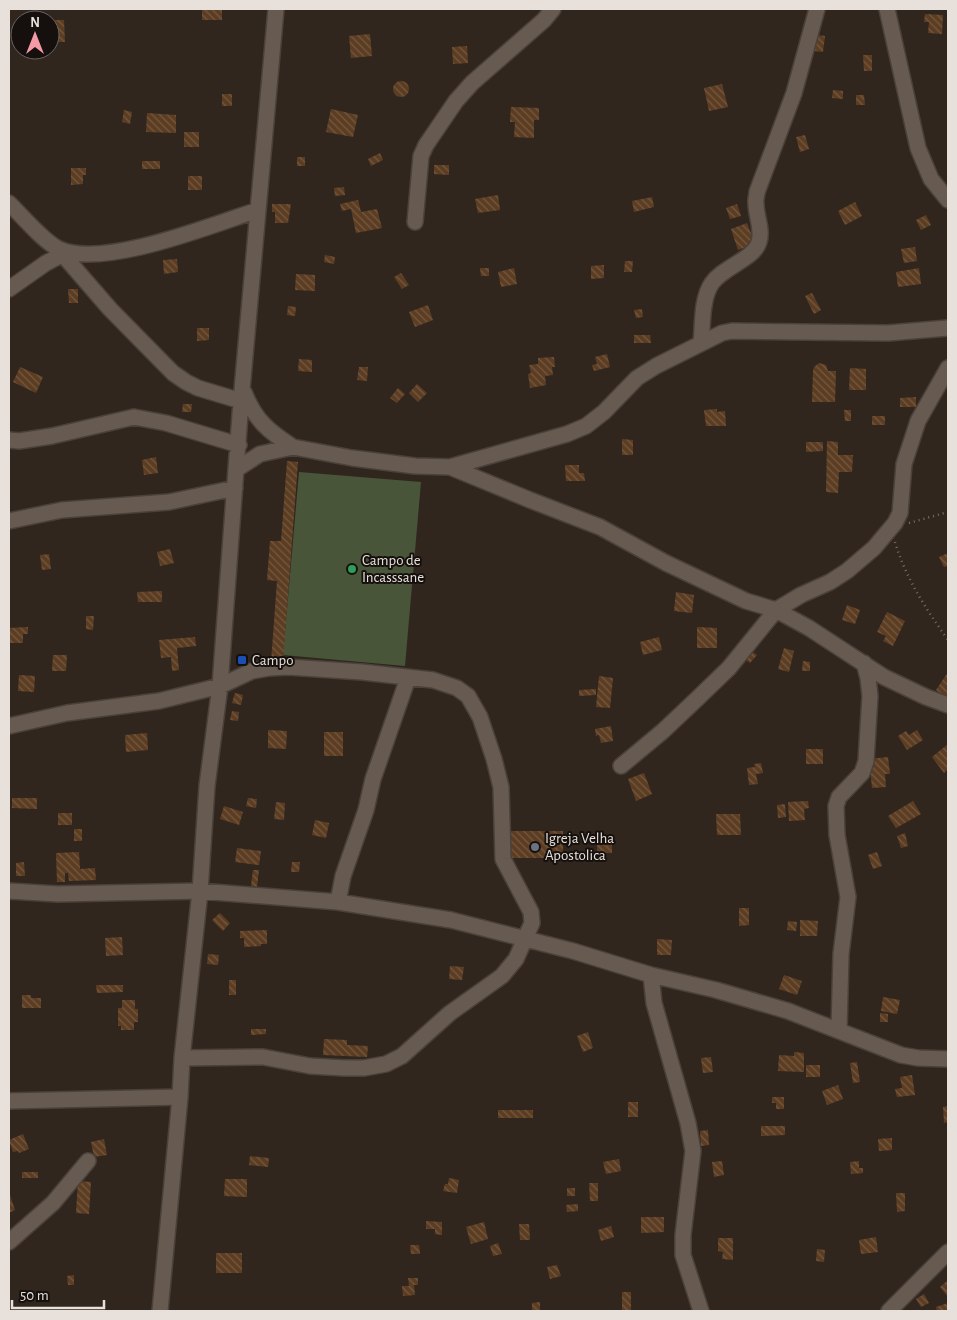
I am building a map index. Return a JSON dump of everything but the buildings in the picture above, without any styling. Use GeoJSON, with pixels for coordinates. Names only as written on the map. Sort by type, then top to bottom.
{"type":"FeatureCollection","features":[{"type":"Feature","properties":{"kind":"street"},"geometry":{"type":"LineString","coordinates":[[160,1311],[182,1058],[200,890],[207,786],[220,686],[242,395],[276,9]]}},
{"type":"Feature","properties":{"kind":"street"},"geometry":{"type":"LineString","coordinates":[[414,222],[421,156],[426,145],[456,101],[472,83],[544,20],[553,9]]}},
{"type":"Feature","properties":{"kind":"street"},"geometry":{"type":"LineString","coordinates":[[701,344],[705,302],[711,284],[719,275],[752,252],[759,242],[760,222],[756,204],[757,192],[794,93],[817,9]]}},
{"type":"Feature","properties":{"kind":"street"},"geometry":{"type":"LineString","coordinates":[[887,9],[918,148],[931,179],[948,200]]}},
{"type":"Feature","properties":{"kind":"street"},"geometry":{"type":"LineString","coordinates":[[9,203],[61,252],[110,309],[173,373],[198,388],[242,395],[264,426],[293,447],[352,458],[415,466],[450,467],[567,434],[586,426],[604,412],[637,378],[656,366],[722,333],[732,331],[888,333],[948,328]]}},
{"type":"Feature","properties":{"kind":"street"},"geometry":{"type":"LineString","coordinates":[[9,289],[61,252],[98,254],[136,248],[258,210]]}},
{"type":"Feature","properties":{"kind":"street"},"geometry":{"type":"LineString","coordinates":[[621,766],[669,725],[729,668],[776,610],[847,571],[874,548],[891,528],[900,513],[904,464],[918,421],[948,368]]}},
{"type":"Feature","properties":{"kind":"street"},"geometry":{"type":"LineString","coordinates":[[9,440],[19,441],[52,436],[134,417],[166,423],[239,445]]}},
{"type":"Feature","properties":{"kind":"street"},"geometry":{"type":"LineString","coordinates":[[237,469],[260,454],[293,447]]}},
{"type":"Feature","properties":{"kind":"street"},"geometry":{"type":"LineString","coordinates":[[450,467],[600,527],[674,567],[746,601],[776,610],[809,628],[884,677],[948,705]]}},
{"type":"Feature","properties":{"kind":"street"},"geometry":{"type":"LineString","coordinates":[[9,522],[62,510],[169,502],[236,488]]}},
{"type":"Feature","properties":{"kind":"street"},"geometry":{"type":"LineString","coordinates":[[838,1031],[842,954],[848,897],[837,835],[836,806],[838,797],[862,772],[866,760],[870,696],[864,663]]}},
{"type":"Feature","properties":{"kind":"street"},"geometry":{"type":"LineString","coordinates":[[9,726],[67,713],[159,701],[220,686],[252,671],[288,667],[362,672],[433,680],[457,688],[468,696],[480,717],[501,787],[503,858],[531,912],[532,923],[516,959],[502,976],[450,1013],[402,1056],[386,1064],[364,1068],[344,1068],[310,1066],[262,1057],[182,1058]]}},
{"type":"Feature","properties":{"kind":"street"},"geometry":{"type":"LineString","coordinates":[[338,902],[343,876],[366,810],[378,763],[408,678]]}},
{"type":"Feature","properties":{"kind":"street"},"geometry":{"type":"LineString","coordinates":[[9,891],[58,894],[200,890],[338,902],[451,920],[573,951],[651,975],[716,990],[788,1011],[901,1056],[948,1059]]}},
{"type":"Feature","properties":{"kind":"street"},"geometry":{"type":"LineString","coordinates":[[651,975],[654,1003],[688,1122],[693,1151],[682,1235],[688,1271],[701,1311]]}},
{"type":"Feature","properties":{"kind":"street"},"geometry":{"type":"LineString","coordinates":[[9,1101],[180,1097]]}},
{"type":"Feature","properties":{"kind":"street"},"geometry":{"type":"LineString","coordinates":[[9,1242],[53,1203],[88,1162]]}},
{"type":"Feature","properties":{"kind":"street"},"geometry":{"type":"LineString","coordinates":[[889,1311],[948,1252]]}},
{"type":"Feature","properties":{"kind":"path"},"geometry":{"type":"LineString","coordinates":[[948,512],[891,528],[903,566],[918,596],[948,640]]}},
{"type":"Feature","properties":{"kind":"green space","name":"Campo de Incasssane"},"geometry":{"type":"Polygon","coordinates":[[[299,472],[421,482],[405,666],[283,655],[299,472]]]}},
{"type":"Feature","properties":{"kind":"place","name":"Campo de Incasssane"},"geometry":{"type":"Point","coordinates":[352,569]}},
{"type":"Feature","properties":{"kind":"place","name":"Campo"},"geometry":{"type":"Point","coordinates":[242,660]}},
{"type":"Feature","properties":{"kind":"place","name":"Igreja Velha Apostolica"},"geometry":{"type":"Point","coordinates":[535,847]}}]}
